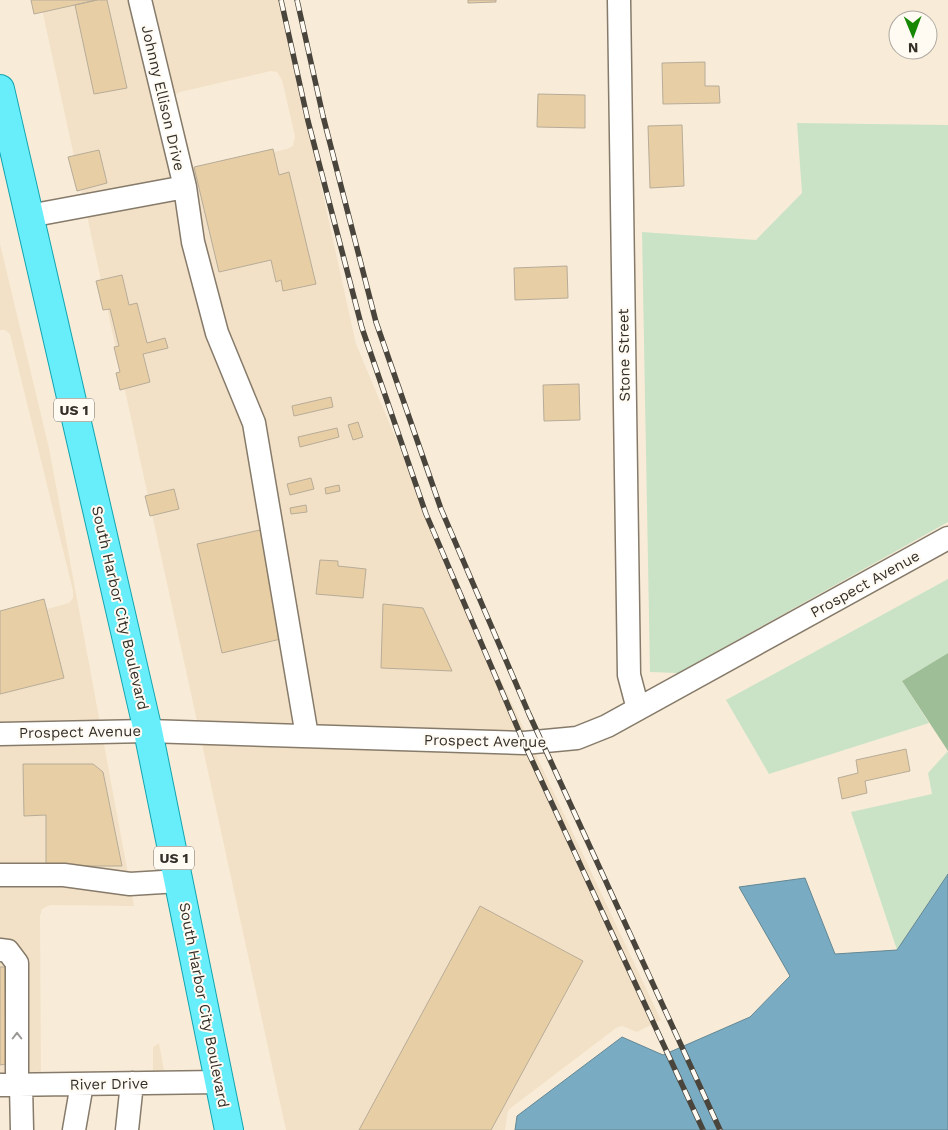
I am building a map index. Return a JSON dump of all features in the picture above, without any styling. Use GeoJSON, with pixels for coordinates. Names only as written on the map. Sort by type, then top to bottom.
{"type":"FeatureCollection","features":[{"type":"Feature","properties":{"kind":"main road","name":"South Harbor City Boulevard"},"geometry":{"type":"LineString","coordinates":[[0,89],[148,731],[229,1130]]}},
{"type":"Feature","properties":{"kind":"street","name":"Johnny Ellison Drive"},"geometry":{"type":"LineString","coordinates":[[30,216],[185,187],[140,0]]}},
{"type":"Feature","properties":{"kind":"street","name":"Stone Street"},"geometry":{"type":"LineString","coordinates":[[619,0],[629,675],[638,709]]}},
{"type":"Feature","properties":{"kind":"street"},"geometry":{"type":"LineString","coordinates":[[185,187],[193,242],[217,333],[254,422],[307,736]]}},
{"type":"Feature","properties":{"kind":"street","name":"Prospect Avenue"},"geometry":{"type":"LineString","coordinates":[[0,734],[148,731],[542,743],[585,736],[638,709],[948,538]]}},
{"type":"Feature","properties":{"kind":"street"},"geometry":{"type":"LineString","coordinates":[[0,875],[64,875],[130,884],[179,881]]}},
{"type":"Feature","properties":{"kind":"street"},"geometry":{"type":"LineString","coordinates":[[0,950],[8,951],[18,963],[13,1085],[22,1130]]}},
{"type":"Feature","properties":{"kind":"street","name":"River Drive"},"geometry":{"type":"LineString","coordinates":[[13,1085],[219,1082]]}},
{"type":"Feature","properties":{"kind":"street"},"geometry":{"type":"LineString","coordinates":[[74,1130],[82,1084]]}},
{"type":"Feature","properties":{"kind":"street"},"geometry":{"type":"LineString","coordinates":[[127,1130],[132,1084]]}},
{"type":"Feature","properties":{"kind":"shaded area"},"geometry":{"type":"Polygon","coordinates":[[[40,0],[280,0],[356,344],[473,621],[661,1020],[637,1032],[622,1026],[616,1028],[512,1107],[508,1111],[505,1130],[286,1130],[40,0]],[[271,71],[180,92],[175,95],[173,98],[191,169],[196,170],[293,146],[295,136],[282,80],[277,72],[271,71]]]}},
{"type":"Feature","properties":{"kind":"shaded area"},"geometry":{"type":"Polygon","coordinates":[[[0,244],[49,448],[134,906],[50,905],[42,909],[40,916],[41,1075],[153,1073],[153,1047],[159,1043],[168,1093],[0,1093],[0,622],[69,603],[73,598],[73,591],[10,334],[5,330],[0,330],[0,244]]]}},
{"type":"Feature","properties":{"kind":"green space"},"geometry":{"type":"Polygon","coordinates":[[[797,123],[948,125],[948,522],[678,673],[650,672],[642,232],[756,240],[802,193],[797,123]]]}},
{"type":"Feature","properties":{"kind":"green space"},"geometry":{"type":"Polygon","coordinates":[[[948,579],[948,653],[902,681],[929,723],[769,774],[726,700],[948,579]]]}},
{"type":"Feature","properties":{"kind":"green space"},"geometry":{"type":"Polygon","coordinates":[[[948,653],[948,751],[902,681],[948,653]]]}},
{"type":"Feature","properties":{"kind":"green space"},"geometry":{"type":"Polygon","coordinates":[[[948,751],[948,874],[897,950],[851,812],[932,794],[928,773],[948,751]]]}},
{"type":"Feature","properties":{"kind":"water"},"geometry":{"type":"Polygon","coordinates":[[[948,874],[948,1130],[515,1130],[517,1116],[622,1037],[663,1055],[750,1017],[790,976],[739,887],[805,878],[835,954],[897,950],[948,874]]]}},
{"type":"Feature","properties":{"kind":"building"},"geometry":{"type":"Polygon","coordinates":[[[31,0],[97,0],[34,14],[31,0]]]}},
{"type":"Feature","properties":{"kind":"building"},"geometry":{"type":"Polygon","coordinates":[[[97,0],[107,0],[127,88],[94,94],[75,5],[97,0]]]}},
{"type":"Feature","properties":{"kind":"building"},"geometry":{"type":"Polygon","coordinates":[[[468,0],[496,0],[496,2],[468,3],[468,0]]]}},
{"type":"Feature","properties":{"kind":"building"},"geometry":{"type":"Polygon","coordinates":[[[705,62],[705,86],[719,86],[720,103],[663,104],[662,63],[705,62]]]}},
{"type":"Feature","properties":{"kind":"building"},"geometry":{"type":"Polygon","coordinates":[[[538,94],[585,95],[585,128],[537,127],[538,94]]]}},
{"type":"Feature","properties":{"kind":"building"},"geometry":{"type":"Polygon","coordinates":[[[682,125],[684,186],[650,188],[648,126],[682,125]]]}},
{"type":"Feature","properties":{"kind":"building"},"geometry":{"type":"Polygon","coordinates":[[[273,149],[279,175],[289,172],[316,284],[283,291],[281,280],[276,282],[271,260],[219,272],[194,167],[273,149]]]}},
{"type":"Feature","properties":{"kind":"building"},"geometry":{"type":"Polygon","coordinates":[[[99,150],[107,183],[77,191],[68,157],[99,150]]]}},
{"type":"Feature","properties":{"kind":"building"},"geometry":{"type":"Polygon","coordinates":[[[567,266],[568,298],[515,300],[514,268],[567,266]]]}},
{"type":"Feature","properties":{"kind":"building"},"geometry":{"type":"Polygon","coordinates":[[[122,275],[129,305],[137,303],[147,343],[165,338],[168,348],[143,354],[150,382],[120,390],[116,373],[120,372],[114,347],[119,346],[110,309],[103,310],[96,281],[122,275]]]}},
{"type":"Feature","properties":{"kind":"building"},"geometry":{"type":"Polygon","coordinates":[[[579,384],[580,420],[544,421],[543,385],[579,384]]]}},
{"type":"Feature","properties":{"kind":"building"},"geometry":{"type":"Polygon","coordinates":[[[331,397],[333,407],[294,416],[292,406],[331,397]]]}},
{"type":"Feature","properties":{"kind":"building"},"geometry":{"type":"Polygon","coordinates":[[[358,422],[363,437],[353,440],[348,425],[358,422]]]}},
{"type":"Feature","properties":{"kind":"building"},"geometry":{"type":"Polygon","coordinates":[[[337,428],[339,437],[300,447],[298,437],[337,428]]]}},
{"type":"Feature","properties":{"kind":"building"},"geometry":{"type":"Polygon","coordinates":[[[311,478],[314,489],[290,495],[287,484],[311,478]]]}},
{"type":"Feature","properties":{"kind":"building"},"geometry":{"type":"Polygon","coordinates":[[[339,485],[340,491],[326,494],[325,488],[339,485]]]}},
{"type":"Feature","properties":{"kind":"building"},"geometry":{"type":"Polygon","coordinates":[[[174,489],[179,509],[150,516],[145,496],[174,489]]]}},
{"type":"Feature","properties":{"kind":"building"},"geometry":{"type":"Polygon","coordinates":[[[306,505],[307,512],[291,514],[290,508],[306,505]]]}},
{"type":"Feature","properties":{"kind":"building"},"geometry":{"type":"Polygon","coordinates":[[[260,530],[285,638],[222,653],[197,544],[260,530]]]}},
{"type":"Feature","properties":{"kind":"building"},"geometry":{"type":"Polygon","coordinates":[[[320,560],[338,561],[338,566],[366,569],[363,598],[316,594],[320,560]]]}},
{"type":"Feature","properties":{"kind":"building"},"geometry":{"type":"Polygon","coordinates":[[[44,599],[64,678],[0,694],[0,611],[44,599]]]}},
{"type":"Feature","properties":{"kind":"building"},"geometry":{"type":"Polygon","coordinates":[[[383,604],[423,608],[452,671],[381,668],[383,604]]]}},
{"type":"Feature","properties":{"kind":"building"},"geometry":{"type":"Polygon","coordinates":[[[906,749],[910,771],[865,781],[867,793],[842,799],[838,778],[858,773],[856,760],[906,749]]]}},
{"type":"Feature","properties":{"kind":"building"},"geometry":{"type":"Polygon","coordinates":[[[23,764],[93,764],[103,772],[122,866],[46,866],[46,815],[24,816],[23,764]]]}},
{"type":"Feature","properties":{"kind":"building"},"geometry":{"type":"Polygon","coordinates":[[[480,906],[583,961],[491,1130],[359,1130],[480,906]]]}},
{"type":"Feature","properties":{"kind":"building"},"geometry":{"type":"Polygon","coordinates":[[[0,967],[5,967],[6,1064],[0,1065],[0,967]]]}},
{"type":"Feature","properties":{"kind":"railway"},"geometry":{"type":"LineString","coordinates":[[281,0],[308,121],[362,328],[426,514],[524,743],[703,1130]]}},
{"type":"Feature","properties":{"kind":"railway"},"geometry":{"type":"LineString","coordinates":[[297,0],[323,116],[376,322],[441,509],[529,714],[720,1130]]}}]}
